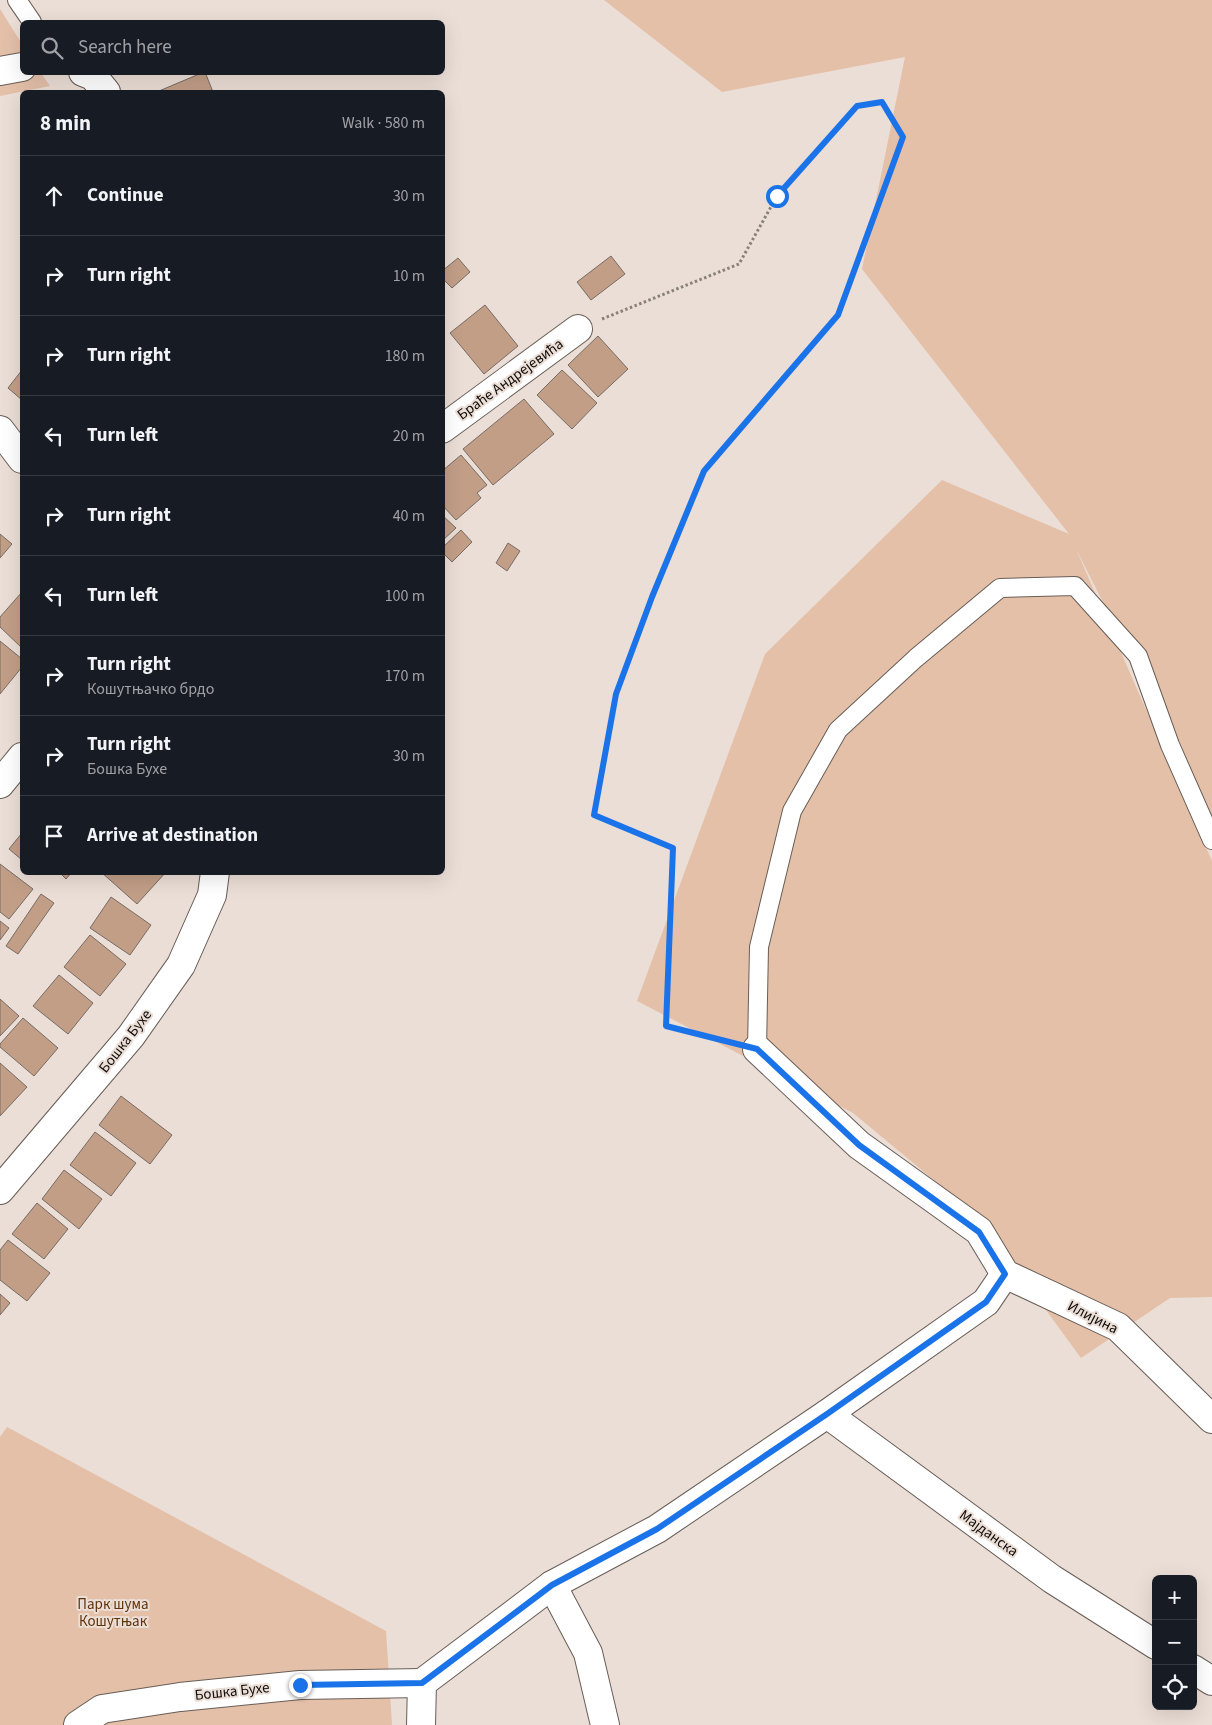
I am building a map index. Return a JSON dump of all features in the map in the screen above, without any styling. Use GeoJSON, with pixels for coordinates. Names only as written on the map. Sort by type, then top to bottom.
{"type":"FeatureCollection","features":[{"type":"Feature","properties":{"kind":"street"},"geometry":{"type":"LineString","coordinates":[[0,71],[20,67]]}},
{"type":"Feature","properties":{"kind":"street"},"geometry":{"type":"LineString","coordinates":[[90,75],[104,90]]}},
{"type":"Feature","properties":{"kind":"street","name":"Браће Андрејевића"},"geometry":{"type":"LineString","coordinates":[[445,423],[578,329]]}},
{"type":"Feature","properties":{"kind":"street"},"geometry":{"type":"LineString","coordinates":[[0,430],[20,456]]}},
{"type":"Feature","properties":{"kind":"street"},"geometry":{"type":"LineString","coordinates":[[0,784],[20,759]]}},
{"type":"Feature","properties":{"kind":"street","name":"Бошка Бухе"},"geometry":{"type":"LineString","coordinates":[[0,1190],[131,1036],[181,965],[212,895],[215,875]]}},
{"type":"Feature","properties":{"kind":"street"},"geometry":{"type":"LineString","coordinates":[[422,1725],[422,1683],[552,1585],[657,1529],[827,1414],[986,1302],[1005,1274],[979,1232],[859,1145],[757,1049]]}},
{"type":"Feature","properties":{"kind":"street","name":"Илијина"},"geometry":{"type":"LineString","coordinates":[[1005,1274],[1118,1327],[1212,1419]]}},
{"type":"Feature","properties":{"kind":"street","name":"Мајданска"},"geometry":{"type":"LineString","coordinates":[[827,1414],[1052,1579],[1152,1642]]}},
{"type":"Feature","properties":{"kind":"street"},"geometry":{"type":"LineString","coordinates":[[552,1585],[588,1653],[605,1725]]}},
{"type":"Feature","properties":{"kind":"street"},"geometry":{"type":"LineString","coordinates":[[1197,1672],[1212,1681]]}},
{"type":"Feature","properties":{"kind":"street","name":"Бошка Бухе"},"geometry":{"type":"LineString","coordinates":[[78,1725],[102,1709],[180,1697],[300,1685],[422,1683]]}},
{"type":"Feature","properties":{"kind":"lane"},"geometry":{"type":"LineString","coordinates":[[17,0],[31,20]]}},
{"type":"Feature","properties":{"kind":"lane"},"geometry":{"type":"LineString","coordinates":[[757,1049],[759,948],[792,811],[838,730],[916,658],[1000,588],[1075,586],[1138,656],[1170,745],[1212,840]]}},
{"type":"Feature","properties":{"kind":"path"},"geometry":{"type":"LineString","coordinates":[[578,329],[740,264],[777,196],[857,106],[882,102],[903,137],[838,315],[704,471],[652,597],[616,694],[594,815],[673,848],[666,1026],[757,1049]]}},
{"type":"Feature","properties":{"kind":"green space"},"geometry":{"type":"Polygon","coordinates":[[[604,0],[1212,0],[1212,818],[1076,549],[1212,861],[1212,1297],[1170,1298],[1081,1358],[1013,1265],[994,1230],[853,1113],[637,1001],[765,654],[942,480],[1069,534],[862,269],[905,57],[722,92],[604,0]]]}},
{"type":"Feature","properties":{"kind":"green space"},"geometry":{"type":"Polygon","coordinates":[[[0,9],[20,41],[20,75],[42,75],[50,86],[20,90],[20,92],[0,96],[0,9]]]}},
{"type":"Feature","properties":{"kind":"green space","name":"Парк шума Кошутњак"},"geometry":{"type":"Polygon","coordinates":[[[7,1427],[386,1631],[392,1725],[0,1725],[0,1437],[7,1427]]]}},
{"type":"Feature","properties":{"kind":"building"},"geometry":{"type":"Polygon","coordinates":[[[197,75],[206,75],[212,90],[161,90],[197,75]]]}},
{"type":"Feature","properties":{"kind":"building"},"geometry":{"type":"Polygon","coordinates":[[[611,256],[625,274],[591,300],[577,282],[611,256]]]}},
{"type":"Feature","properties":{"kind":"building"},"geometry":{"type":"Polygon","coordinates":[[[458,258],[470,272],[452,288],[445,281],[445,269],[458,258]]]}},
{"type":"Feature","properties":{"kind":"building"},"geometry":{"type":"Polygon","coordinates":[[[485,305],[518,346],[484,374],[450,333],[485,305]]]}},
{"type":"Feature","properties":{"kind":"building"},"geometry":{"type":"Polygon","coordinates":[[[598,336],[628,369],[598,397],[568,365],[598,336]]]}},
{"type":"Feature","properties":{"kind":"building"},"geometry":{"type":"Polygon","coordinates":[[[562,370],[597,403],[572,429],[537,395],[562,370]]]}},
{"type":"Feature","properties":{"kind":"building"},"geometry":{"type":"Polygon","coordinates":[[[20,373],[20,398],[8,388],[20,373]]]}},
{"type":"Feature","properties":{"kind":"building"},"geometry":{"type":"Polygon","coordinates":[[[524,399],[554,434],[493,485],[463,449],[524,399]]]}},
{"type":"Feature","properties":{"kind":"building"},"geometry":{"type":"Polygon","coordinates":[[[461,455],[487,485],[477,493],[481,498],[456,520],[445,508],[445,468],[461,455]]]}},
{"type":"Feature","properties":{"kind":"building"},"geometry":{"type":"Polygon","coordinates":[[[445,518],[456,528],[445,538],[445,518]]]}},
{"type":"Feature","properties":{"kind":"building"},"geometry":{"type":"Polygon","coordinates":[[[461,530],[472,542],[452,562],[445,555],[445,545],[461,530]]]}},
{"type":"Feature","properties":{"kind":"building"},"geometry":{"type":"Polygon","coordinates":[[[0,534],[12,544],[0,558],[0,534]]]}},
{"type":"Feature","properties":{"kind":"building"},"geometry":{"type":"Polygon","coordinates":[[[508,543],[520,551],[507,571],[496,563],[508,543]]]}},
{"type":"Feature","properties":{"kind":"building"},"geometry":{"type":"Polygon","coordinates":[[[20,594],[20,646],[0,627],[0,617],[20,594]]]}},
{"type":"Feature","properties":{"kind":"building"},"geometry":{"type":"Polygon","coordinates":[[[0,641],[20,657],[20,669],[0,694],[0,641]]]}},
{"type":"Feature","properties":{"kind":"building"},"geometry":{"type":"Polygon","coordinates":[[[20,835],[20,858],[9,849],[20,835]]]}},
{"type":"Feature","properties":{"kind":"building"},"geometry":{"type":"Polygon","coordinates":[[[0,864],[33,889],[9,919],[0,912],[0,864]]]}},
{"type":"Feature","properties":{"kind":"building"},"geometry":{"type":"Polygon","coordinates":[[[104,875],[163,875],[137,904],[104,875]]]}},
{"type":"Feature","properties":{"kind":"building"},"geometry":{"type":"Polygon","coordinates":[[[41,894],[54,903],[18,954],[6,946],[41,894]]]}},
{"type":"Feature","properties":{"kind":"building"},"geometry":{"type":"Polygon","coordinates":[[[111,897],[151,925],[130,955],[90,928],[111,897]]]}},
{"type":"Feature","properties":{"kind":"building"},"geometry":{"type":"Polygon","coordinates":[[[0,921],[9,928],[0,940],[0,921]]]}},
{"type":"Feature","properties":{"kind":"building"},"geometry":{"type":"Polygon","coordinates":[[[90,935],[126,964],[100,996],[64,967],[90,935]]]}},
{"type":"Feature","properties":{"kind":"building"},"geometry":{"type":"Polygon","coordinates":[[[59,975],[93,1003],[68,1034],[33,1006],[59,975]]]}},
{"type":"Feature","properties":{"kind":"building"},"geometry":{"type":"Polygon","coordinates":[[[0,999],[19,1016],[0,1036],[0,999]]]}},
{"type":"Feature","properties":{"kind":"building"},"geometry":{"type":"Polygon","coordinates":[[[23,1018],[58,1048],[34,1076],[0,1047],[0,1044],[23,1018]]]}},
{"type":"Feature","properties":{"kind":"building"},"geometry":{"type":"Polygon","coordinates":[[[0,1063],[27,1087],[0,1116],[0,1063]]]}},
{"type":"Feature","properties":{"kind":"building"},"geometry":{"type":"Polygon","coordinates":[[[121,1096],[172,1135],[150,1164],[99,1125],[121,1096]]]}},
{"type":"Feature","properties":{"kind":"building"},"geometry":{"type":"Polygon","coordinates":[[[95,1132],[136,1163],[111,1196],[70,1165],[95,1132]]]}},
{"type":"Feature","properties":{"kind":"building"},"geometry":{"type":"Polygon","coordinates":[[[64,1170],[102,1199],[79,1229],[42,1199],[64,1170]]]}},
{"type":"Feature","properties":{"kind":"building"},"geometry":{"type":"Polygon","coordinates":[[[37,1203],[68,1229],[44,1259],[12,1234],[37,1203]]]}},
{"type":"Feature","properties":{"kind":"building"},"geometry":{"type":"Polygon","coordinates":[[[8,1240],[50,1273],[27,1301],[0,1280],[0,1250],[8,1240]]]}},
{"type":"Feature","properties":{"kind":"building"},"geometry":{"type":"Polygon","coordinates":[[[0,1294],[10,1303],[0,1315],[0,1294]]]}},
{"type":"Feature","properties":{"kind":"route"},"geometry":{"type":"LineString","coordinates":[[300,1685],[422,1683],[552,1585],[657,1529],[827,1414],[986,1302],[1005,1274],[979,1232],[859,1145],[757,1049],[666,1026],[673,848],[594,815],[616,694],[652,597],[704,471],[838,315],[903,137],[882,102],[857,106],[777,196]]}}]}
